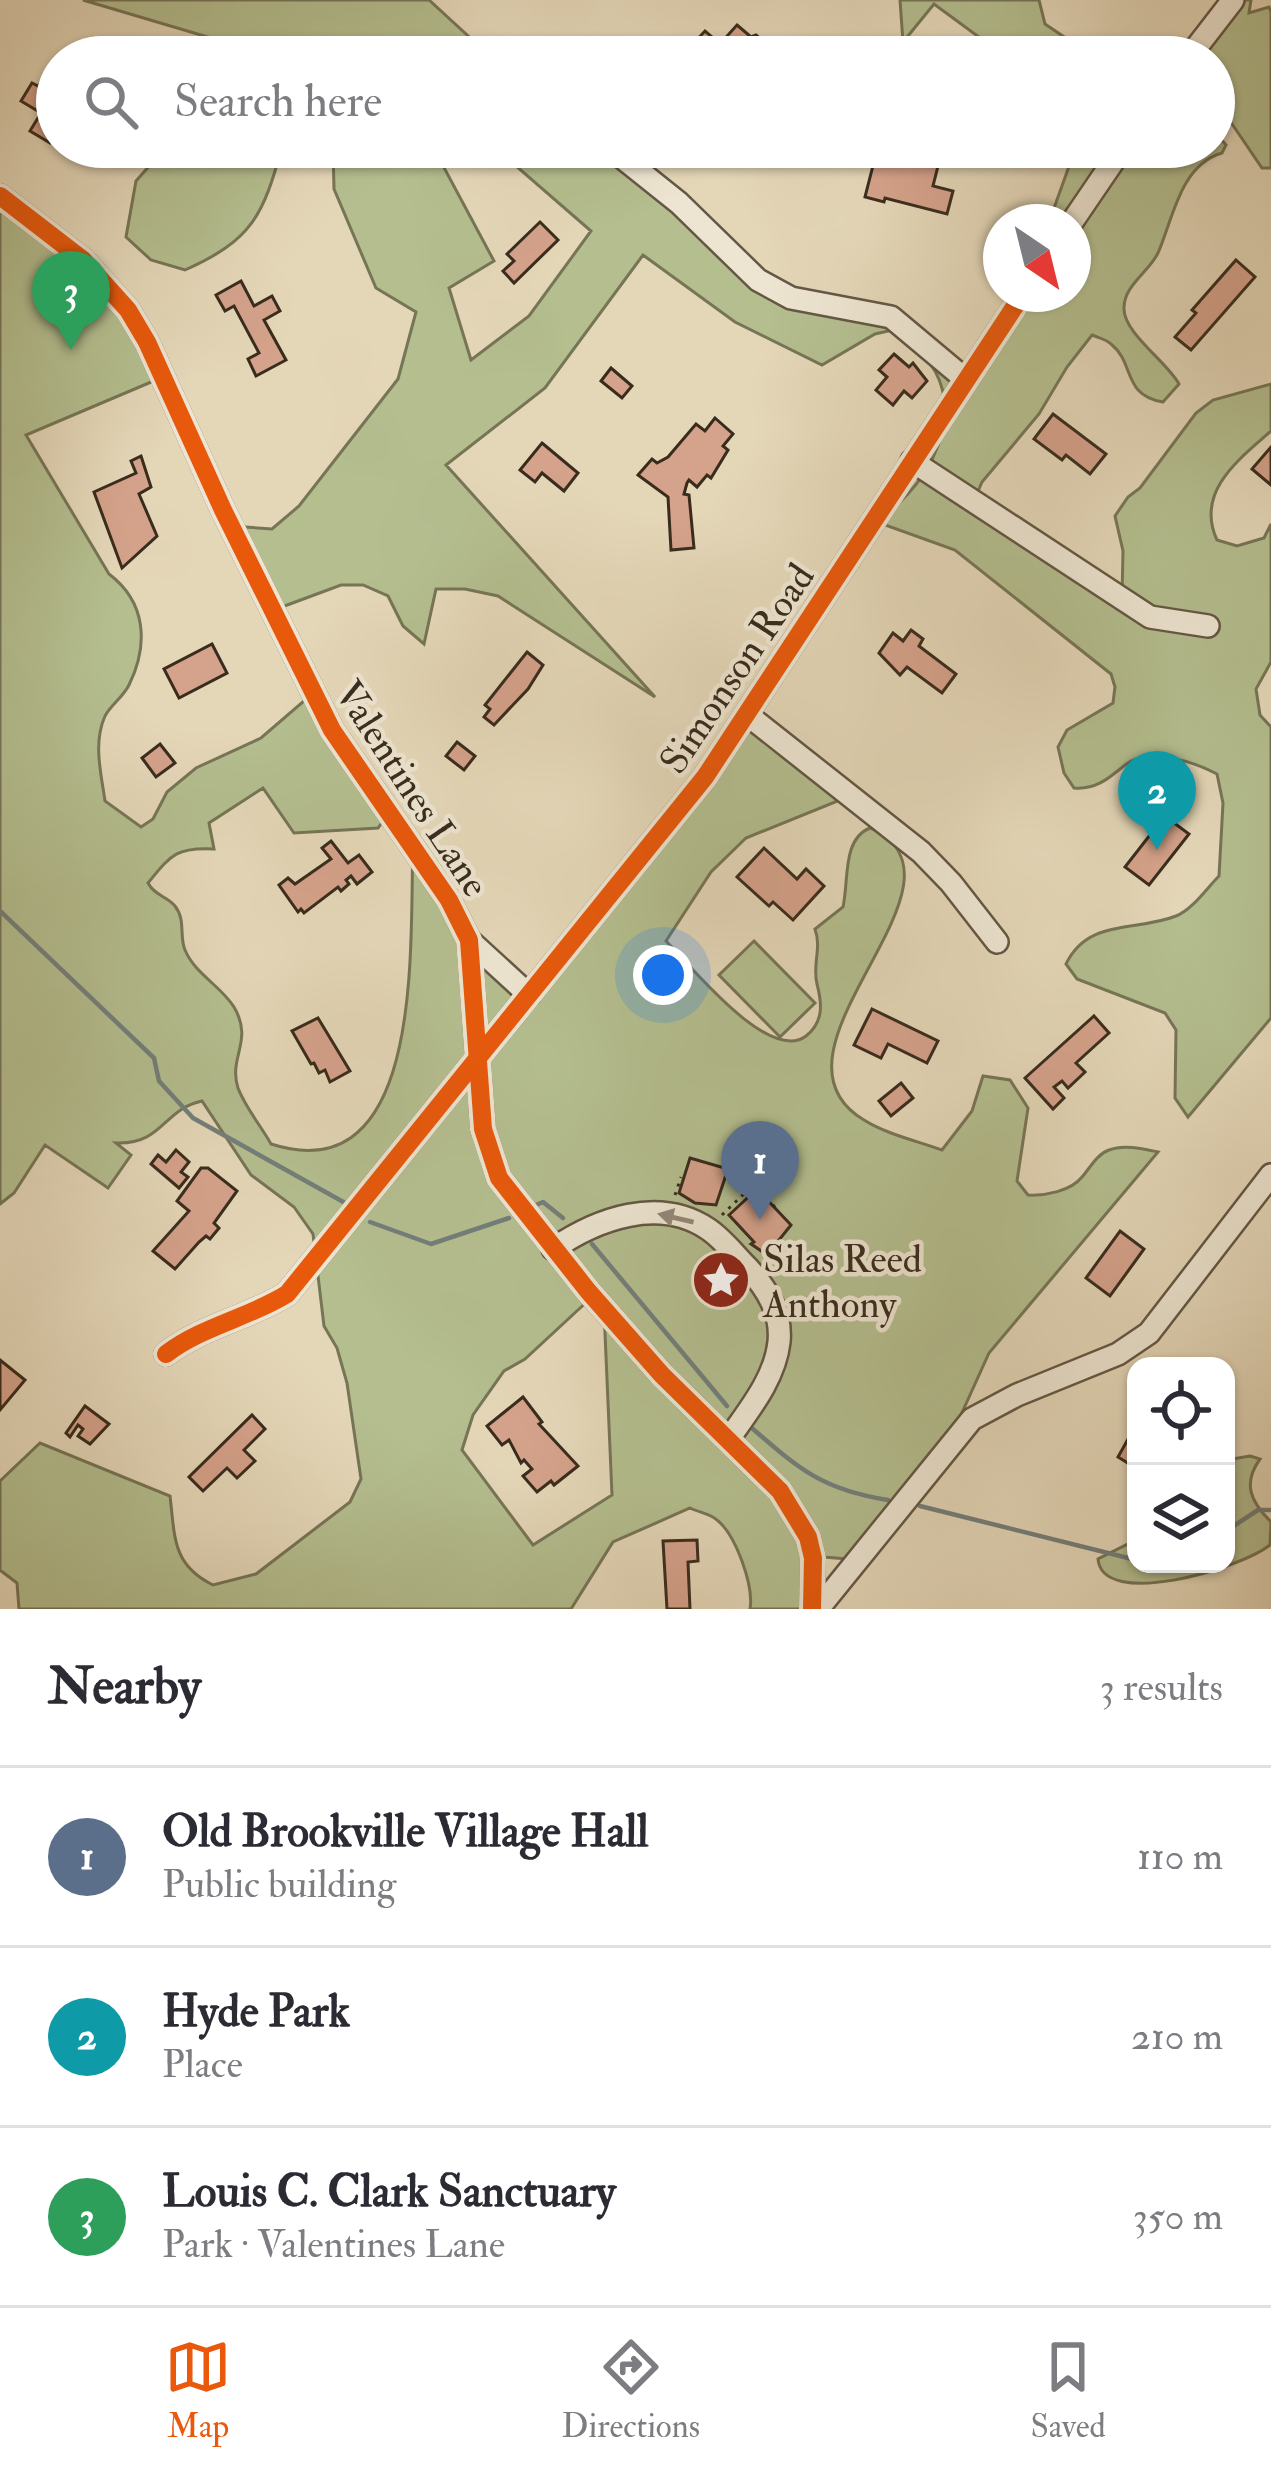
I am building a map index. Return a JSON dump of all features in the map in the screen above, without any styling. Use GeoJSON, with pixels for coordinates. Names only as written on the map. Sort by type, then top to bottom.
{"type":"FeatureCollection","features":[{"type":"Feature","properties":{"kind":"street"},"geometry":{"type":"LineString","coordinates":[[1205,36],[1233,0]]}},
{"type":"Feature","properties":{"kind":"street"},"geometry":{"type":"LineString","coordinates":[[635,168],[679,203],[758,280],[791,298],[891,317],[965,379]]}},
{"type":"Feature","properties":{"kind":"street"},"geometry":{"type":"LineString","coordinates":[[1084,204],[1109,168]]}},
{"type":"Feature","properties":{"kind":"street","name":"Valentines Lane"},"geometry":{"type":"LineString","coordinates":[[0,196],[110,285],[128,310],[322,712],[358,774],[449,900],[469,940],[483,1129],[499,1178],[553,1249],[662,1375],[780,1491],[800,1518],[813,1558],[815,1609]]}},
{"type":"Feature","properties":{"kind":"street"},"geometry":{"type":"LineString","coordinates":[[70,250],[84,309]]}},
{"type":"Feature","properties":{"kind":"street","name":"Simonson Road"},"geometry":{"type":"LineString","coordinates":[[166,1354],[191,1334],[256,1314],[287,1294],[646,854],[749,716],[1011,312]]}},
{"type":"Feature","properties":{"kind":"street"},"geometry":{"type":"LineString","coordinates":[[912,461],[1150,617],[1208,626]]}},
{"type":"Feature","properties":{"kind":"street"},"geometry":{"type":"LineString","coordinates":[[749,716],[921,852],[997,942]]}},
{"type":"Feature","properties":{"kind":"street"},"geometry":{"type":"LineString","coordinates":[[469,940],[529,994]]}},
{"type":"Feature","properties":{"kind":"street"},"geometry":{"type":"LineString","coordinates":[[815,1609],[972,1419],[1017,1395],[1118,1354],[1149,1333],[1271,1175]]}},
{"type":"Feature","properties":{"kind":"street"},"geometry":{"type":"LineString","coordinates":[[553,1249],[605,1220],[661,1212],[708,1229],[760,1281],[776,1311],[776,1357],[769,1377],[728,1440]]}},
{"type":"Feature","properties":{"kind":"street"},"geometry":{"type":"LineString","coordinates":[[813,1558],[859,1560]]}},
{"type":"Feature","properties":{"kind":"path"},"geometry":{"type":"LineString","coordinates":[[708,1229],[752,1186],[758,1186],[777,1210]]}},
{"type":"Feature","properties":{"kind":"green space"},"geometry":{"type":"Polygon","coordinates":[[[83,0],[429,0],[468,36],[204,36],[83,0]]]}},
{"type":"Feature","properties":{"kind":"green space"},"geometry":{"type":"Polygon","coordinates":[[[900,0],[1039,0],[1045,24],[1063,36],[977,36],[934,4],[908,36],[903,36],[900,0]]]}},
{"type":"Feature","properties":{"kind":"green space"},"geometry":{"type":"Polygon","coordinates":[[[1243,0],[1251,0],[1249,13],[1269,7],[1271,168],[1262,168],[1235,128],[1235,36],[1209,36],[1243,0]]]}},
{"type":"Feature","properties":{"kind":"green space"},"geometry":{"type":"Polygon","coordinates":[[[147,168],[275,168],[252,223],[226,248],[185,270],[151,260],[126,237],[136,181],[147,168]]]}},
{"type":"Feature","properties":{"kind":"green space"},"geometry":{"type":"Polygon","coordinates":[[[334,168],[444,168],[494,261],[449,288],[471,360],[529,316],[591,231],[518,168],[623,168],[758,284],[889,319],[965,379],[1006,312],[1091,312],[1091,204],[1055,204],[1068,168],[1197,168],[1187,181],[1158,253],[1132,286],[1124,309],[1131,328],[1179,384],[1163,402],[1141,393],[1118,352],[1092,335],[976,496],[1122,598],[1123,551],[1115,516],[1128,497],[1140,488],[1196,413],[1213,400],[1271,384],[1271,431],[1223,478],[1212,507],[1212,523],[1217,540],[1237,546],[1264,538],[1271,524],[1271,662],[1256,689],[1260,715],[1271,727],[1271,1018],[1188,1117],[1175,1098],[1176,1030],[1165,1013],[1077,979],[1066,964],[1075,949],[1100,933],[1182,913],[1219,876],[1223,803],[1217,774],[1184,761],[1146,757],[1135,759],[1096,785],[1074,788],[1064,773],[1058,747],[1067,730],[1113,703],[1111,674],[955,550],[874,521],[922,476],[945,414],[935,371],[897,329],[875,334],[822,365],[735,322],[643,255],[545,388],[446,465],[655,697],[498,596],[436,589],[424,644],[403,626],[388,596],[363,585],[341,585],[271,611],[230,526],[272,529],[299,506],[398,379],[416,312],[376,288],[334,189],[334,168]]]}},
{"type":"Feature","properties":{"kind":"green space"},"geometry":{"type":"Polygon","coordinates":[[[0,196],[83,260],[163,377],[26,435],[109,574],[131,597],[137,611],[140,654],[99,737],[105,801],[141,827],[153,819],[167,792],[196,768],[261,738],[312,694],[388,814],[378,828],[294,833],[263,788],[209,823],[214,849],[175,855],[148,883],[175,906],[189,958],[240,1019],[238,1088],[271,1144],[322,1149],[358,1132],[383,1096],[399,1049],[407,995],[413,847],[469,940],[529,994],[749,716],[845,798],[746,838],[711,872],[666,941],[693,970],[752,1025],[790,1041],[806,1036],[820,1012],[815,929],[843,907],[851,851],[861,833],[870,828],[899,853],[903,886],[833,1053],[836,1090],[864,1120],[942,1150],[972,1111],[983,1076],[1010,1080],[1028,1108],[1017,1181],[1028,1195],[1071,1186],[1109,1150],[1127,1147],[1158,1152],[989,1353],[946,1448],[859,1560],[811,1556],[810,1609],[750,1609],[746,1575],[731,1537],[714,1518],[690,1508],[613,1542],[571,1609],[19,1609],[17,1583],[0,1570],[0,1481],[40,1443],[170,1496],[183,1559],[213,1585],[256,1574],[350,1502],[361,1479],[347,1383],[337,1348],[324,1326],[313,1234],[294,1207],[251,1175],[202,1101],[179,1111],[144,1138],[116,1143],[131,1155],[108,1188],[45,1145],[14,1193],[0,1204],[0,196]],[[592,1297],[525,1359],[504,1371],[473,1415],[462,1450],[533,1545],[612,1495],[604,1310],[592,1297]]]}},
{"type":"Feature","properties":{"kind":"green space"},"geometry":{"type":"Polygon","coordinates":[[[754,941],[815,1003],[780,1037],[719,975],[754,941]]]}},
{"type":"Feature","properties":{"kind":"green space"},"geometry":{"type":"Polygon","coordinates":[[[1235,1458],[1260,1459],[1250,1485],[1254,1500],[1271,1522],[1270,1545],[1235,1563],[1235,1465],[1235,1458]]]}},
{"type":"Feature","properties":{"kind":"green space"},"geometry":{"type":"Polygon","coordinates":[[[1127,1544],[1127,1573],[1206,1573],[1146,1583],[1122,1581],[1105,1574],[1098,1559],[1127,1544]]]}},
{"type":"Feature","properties":{"kind":"building"},"geometry":{"type":"Polygon","coordinates":[[[737,25],[750,36],[727,36],[737,25]]]}},
{"type":"Feature","properties":{"kind":"building"},"geometry":{"type":"Polygon","coordinates":[[[32,83],[36,85],[36,110],[21,101],[32,83]]]}},
{"type":"Feature","properties":{"kind":"building"},"geometry":{"type":"Polygon","coordinates":[[[872,168],[938,168],[933,186],[953,191],[947,214],[865,197],[872,168]]]}},
{"type":"Feature","properties":{"kind":"building"},"geometry":{"type":"Polygon","coordinates":[[[540,222],[558,240],[514,283],[503,271],[514,261],[507,254],[540,222]]]}},
{"type":"Feature","properties":{"kind":"building"},"geometry":{"type":"Polygon","coordinates":[[[1236,260],[1255,277],[1191,350],[1175,337],[1236,260]]]}},
{"type":"Feature","properties":{"kind":"building"},"geometry":{"type":"Polygon","coordinates":[[[241,281],[254,306],[272,296],[280,311],[264,320],[286,360],[256,376],[248,359],[259,353],[234,306],[225,311],[216,295],[241,281]]]}},
{"type":"Feature","properties":{"kind":"building"},"geometry":{"type":"Polygon","coordinates":[[[894,354],[909,367],[913,363],[927,381],[912,398],[904,391],[893,405],[876,390],[887,377],[879,370],[894,354]]]}},
{"type":"Feature","properties":{"kind":"building"},"geometry":{"type":"Polygon","coordinates":[[[611,368],[632,386],[622,398],[601,381],[611,368]]]}},
{"type":"Feature","properties":{"kind":"building"},"geometry":{"type":"Polygon","coordinates":[[[1053,414],[1106,454],[1090,474],[1034,439],[1053,414]]]}},
{"type":"Feature","properties":{"kind":"building"},"geometry":{"type":"Polygon","coordinates":[[[715,418],[733,434],[723,446],[728,450],[711,478],[707,475],[697,487],[687,483],[684,494],[689,495],[694,548],[671,550],[668,497],[638,475],[652,459],[657,463],[668,457],[696,424],[705,431],[715,418]]]}},
{"type":"Feature","properties":{"kind":"building"},"geometry":{"type":"Polygon","coordinates":[[[542,443],[578,473],[564,491],[542,473],[535,482],[520,470],[542,443]]]}},
{"type":"Feature","properties":{"kind":"building"},"geometry":{"type":"Polygon","coordinates":[[[1271,447],[1271,485],[1252,469],[1271,447]]]}},
{"type":"Feature","properties":{"kind":"building"},"geometry":{"type":"Polygon","coordinates":[[[141,456],[151,487],[139,494],[157,536],[122,568],[94,492],[136,473],[131,461],[141,456]]]}},
{"type":"Feature","properties":{"kind":"building"},"geometry":{"type":"Polygon","coordinates":[[[911,630],[923,639],[919,646],[956,674],[942,693],[907,667],[900,675],[879,653],[893,633],[903,641],[911,630]]]}},
{"type":"Feature","properties":{"kind":"building"},"geometry":{"type":"Polygon","coordinates":[[[212,644],[227,673],[179,698],[164,669],[212,644]]]}},
{"type":"Feature","properties":{"kind":"building"},"geometry":{"type":"Polygon","coordinates":[[[527,652],[543,665],[494,725],[484,717],[490,709],[485,705],[527,652]]]}},
{"type":"Feature","properties":{"kind":"building"},"geometry":{"type":"Polygon","coordinates":[[[457,742],[475,756],[464,770],[446,756],[457,742]]]}},
{"type":"Feature","properties":{"kind":"building"},"geometry":{"type":"Polygon","coordinates":[[[160,744],[175,763],[156,777],[142,758],[160,744]]]}},
{"type":"Feature","properties":{"kind":"building"},"geometry":{"type":"Polygon","coordinates":[[[1150,797],[1189,834],[1149,885],[1125,867],[1157,826],[1138,812],[1150,797]]]}},
{"type":"Feature","properties":{"kind":"building"},"geometry":{"type":"Polygon","coordinates":[[[331,841],[348,863],[359,855],[372,872],[357,884],[351,876],[341,891],[338,887],[304,913],[298,912],[279,885],[288,878],[295,884],[331,859],[322,848],[331,841]]]}},
{"type":"Feature","properties":{"kind":"building"},"geometry":{"type":"Polygon","coordinates":[[[764,848],[797,879],[806,869],[824,886],[793,920],[737,877],[764,848]]]}},
{"type":"Feature","properties":{"kind":"building"},"geometry":{"type":"Polygon","coordinates":[[[872,1009],[938,1041],[927,1063],[888,1044],[881,1058],[854,1045],[872,1009]]]}},
{"type":"Feature","properties":{"kind":"building"},"geometry":{"type":"Polygon","coordinates":[[[1094,1016],[1109,1033],[1076,1063],[1085,1072],[1068,1088],[1062,1081],[1054,1087],[1064,1098],[1053,1109],[1025,1078],[1094,1016]]]}},
{"type":"Feature","properties":{"kind":"building"},"geometry":{"type":"Polygon","coordinates":[[[318,1018],[350,1071],[330,1082],[325,1070],[319,1073],[311,1064],[292,1031],[318,1018]]]}},
{"type":"Feature","properties":{"kind":"building"},"geometry":{"type":"Polygon","coordinates":[[[901,1083],[913,1098],[891,1116],[879,1101],[901,1083]]]}},
{"type":"Feature","properties":{"kind":"building"},"geometry":{"type":"Polygon","coordinates":[[[176,1150],[189,1162],[181,1172],[188,1177],[179,1188],[151,1164],[158,1155],[166,1162],[176,1150]]]}},
{"type":"Feature","properties":{"kind":"building"},"geometry":{"type":"Polygon","coordinates":[[[690,1158],[728,1169],[716,1205],[695,1203],[679,1193],[690,1158]]]}},
{"type":"Feature","properties":{"kind":"building"},"geometry":{"type":"Polygon","coordinates":[[[201,1168],[208,1168],[237,1191],[214,1223],[219,1228],[175,1269],[153,1251],[189,1211],[177,1201],[201,1168]]]}},
{"type":"Feature","properties":{"kind":"building"},"geometry":{"type":"Polygon","coordinates":[[[757,1189],[791,1225],[767,1255],[751,1244],[754,1242],[729,1215],[757,1189]]]}},
{"type":"Feature","properties":{"kind":"building"},"geometry":{"type":"Polygon","coordinates":[[[1120,1231],[1144,1249],[1110,1296],[1086,1278],[1120,1231]]]}},
{"type":"Feature","properties":{"kind":"building"},"geometry":{"type":"Polygon","coordinates":[[[0,1360],[25,1380],[0,1410],[0,1360]]]}},
{"type":"Feature","properties":{"kind":"building"},"geometry":{"type":"Polygon","coordinates":[[[523,1397],[542,1422],[539,1424],[578,1466],[537,1492],[523,1476],[532,1469],[524,1460],[521,1463],[509,1440],[502,1445],[487,1426],[523,1397]]]}},
{"type":"Feature","properties":{"kind":"building"},"geometry":{"type":"Polygon","coordinates":[[[85,1406],[109,1424],[90,1444],[78,1436],[83,1429],[78,1425],[70,1437],[66,1433],[85,1406]]]}},
{"type":"Feature","properties":{"kind":"building"},"geometry":{"type":"Polygon","coordinates":[[[252,1415],[265,1429],[244,1450],[255,1461],[237,1478],[227,1468],[203,1491],[189,1477],[252,1415]]]}},
{"type":"Feature","properties":{"kind":"building"},"geometry":{"type":"Polygon","coordinates":[[[1127,1441],[1127,1462],[1118,1457],[1127,1441]]]}},
{"type":"Feature","properties":{"kind":"building"},"geometry":{"type":"Polygon","coordinates":[[[697,1540],[698,1561],[688,1562],[690,1609],[667,1609],[663,1541],[697,1540]]]}},
{"type":"Feature","properties":{"kind":"waterway"},"geometry":{"type":"LineString","coordinates":[[0,911],[154,1058],[159,1081],[193,1118],[347,1204]]}},
{"type":"Feature","properties":{"kind":"waterway"},"geometry":{"type":"LineString","coordinates":[[536,1205],[543,1202],[563,1218]]}},
{"type":"Feature","properties":{"kind":"waterway"},"geometry":{"type":"LineString","coordinates":[[370,1222],[431,1244],[509,1218]]}},
{"type":"Feature","properties":{"kind":"waterway"},"geometry":{"type":"LineString","coordinates":[[592,1244],[727,1406]]}},
{"type":"Feature","properties":{"kind":"waterway"},"geometry":{"type":"LineString","coordinates":[[753,1429],[814,1476],[888,1500]]}},
{"type":"Feature","properties":{"kind":"waterway"},"geometry":{"type":"LineString","coordinates":[[920,1506],[1127,1558]]}},
{"type":"Feature","properties":{"kind":"waterway"},"geometry":{"type":"LineString","coordinates":[[1235,1525],[1258,1510],[1271,1510]]}},
{"type":"Feature","properties":{"kind":"cycle path"},"geometry":{"type":"LineString","coordinates":[[0,196],[83,260],[128,310],[332,730],[449,900],[469,940],[483,1129],[499,1178],[662,1375],[780,1491],[808,1537],[813,1558],[812,1609]]}},
{"type":"Feature","properties":{"kind":"cycle path"},"geometry":{"type":"LineString","coordinates":[[166,1354],[287,1294],[705,777],[1011,312]]}},
{"type":"Feature","properties":{"kind":"place","name":"Louis C. Clark Sanctuary"},"geometry":{"type":"Point","coordinates":[71,350]}},
{"type":"Feature","properties":{"kind":"place","name":"Hyde Park"},"geometry":{"type":"Point","coordinates":[1157,850]}},
{"type":"Feature","properties":{"kind":"place","name":"Old Brookville Village Hall"},"geometry":{"type":"Point","coordinates":[760,1220]}},
{"type":"Feature","properties":{"kind":"place","name":"Silas Reed Anthony"},"geometry":{"type":"Point","coordinates":[721,1280]}}]}
